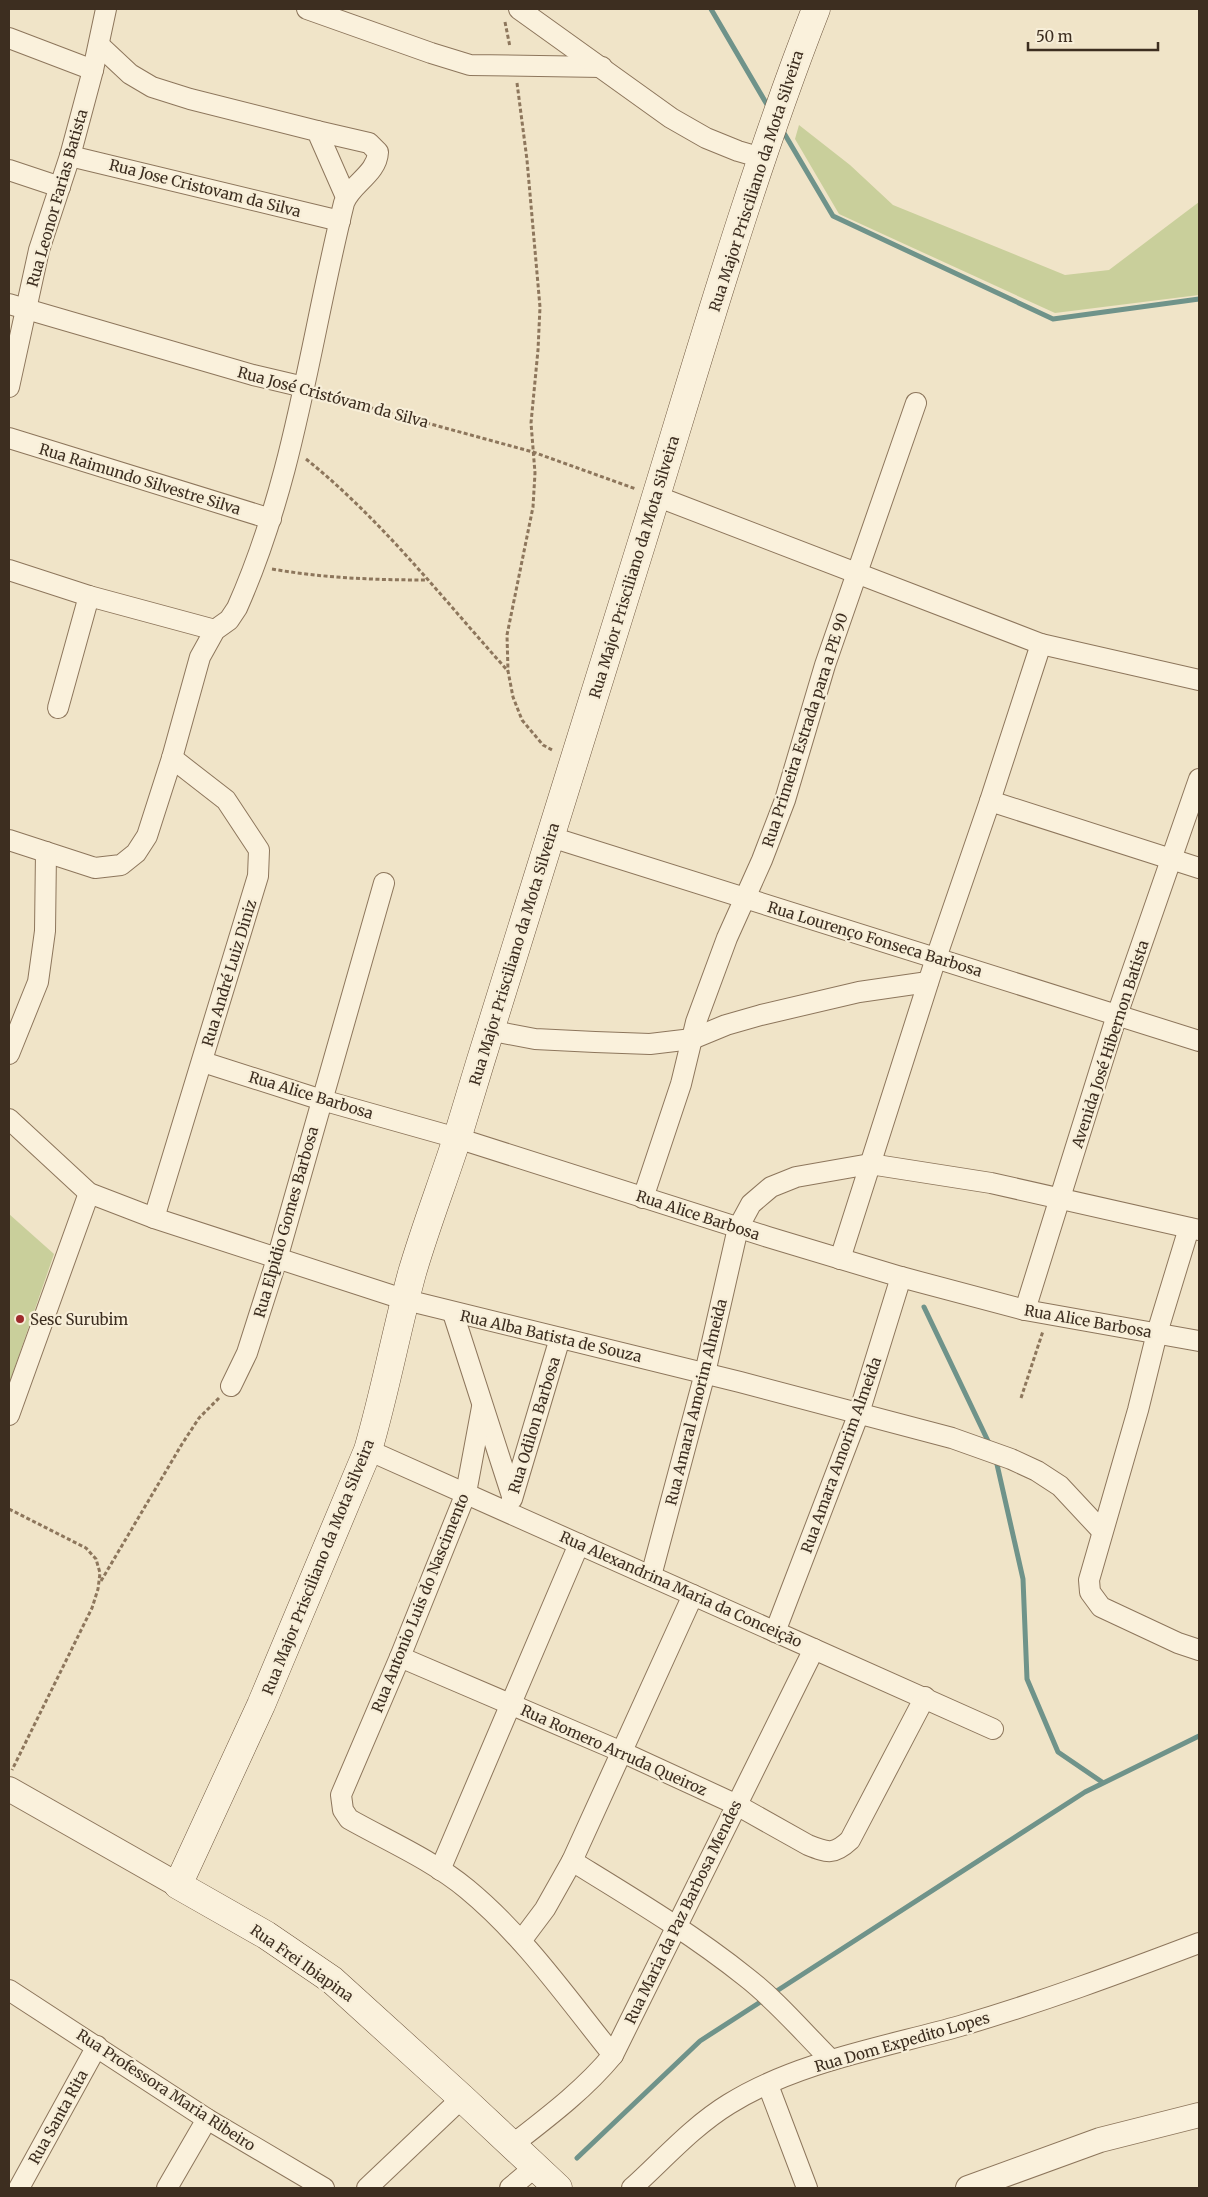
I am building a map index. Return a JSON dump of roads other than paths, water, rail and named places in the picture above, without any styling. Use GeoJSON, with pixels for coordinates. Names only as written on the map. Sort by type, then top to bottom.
{"type":"FeatureCollection","features":[{"type":"Feature","properties":{"kind":"main road","name":"Rua Major Prisciliano da Mota Silveira"},"geometry":{"type":"LineString","coordinates":[[178,1885],[261,1705],[368,1450],[379,1413],[412,1272],[457,1138],[488,1030],[766,148],[788,81],[816,9]]}},
{"type":"Feature","properties":{"kind":"main road","name":"Rua Frei Ibiapina"},"geometry":{"type":"LineString","coordinates":[[178,1885],[266,1935],[332,1980],[558,2188]]}},
{"type":"Feature","properties":{"kind":"street","name":"Rua Leonor Farias Batista"},"geometry":{"type":"LineString","coordinates":[[9,387],[18,307],[70,156],[93,70],[106,9]]}},
{"type":"Feature","properties":{"kind":"street"},"geometry":{"type":"LineString","coordinates":[[307,9],[470,65],[602,67]]}},
{"type":"Feature","properties":{"kind":"street"},"geometry":{"type":"LineString","coordinates":[[512,13],[602,67],[671,118],[706,138],[738,151],[766,148]]}},
{"type":"Feature","properties":{"kind":"street"},"geometry":{"type":"LineString","coordinates":[[9,38],[93,70]]}},
{"type":"Feature","properties":{"kind":"street"},"geometry":{"type":"LineString","coordinates":[[9,840],[95,868],[121,865],[136,853],[147,836],[172,758],[200,657],[215,630],[229,620],[236,608],[271,519],[292,447],[346,196],[373,168],[378,152],[369,143],[190,100],[152,86],[130,74],[99,45]]}},
{"type":"Feature","properties":{"kind":"street"},"geometry":{"type":"LineString","coordinates":[[317,131],[346,196]]}},
{"type":"Feature","properties":{"kind":"street","name":"Rua Jose Cristovam da Silva"},"geometry":{"type":"LineString","coordinates":[[70,156],[340,221]]}},
{"type":"Feature","properties":{"kind":"street"},"geometry":{"type":"LineString","coordinates":[[9,170],[60,186]]}},
{"type":"Feature","properties":{"kind":"street","name":"Rua José Cristóvam da Silva"},"geometry":{"type":"LineString","coordinates":[[18,307],[252,375],[304,387]]}},
{"type":"Feature","properties":{"kind":"street","name":"Rua Primeira Estrada para a PE 90"},"geometry":{"type":"LineString","coordinates":[[643,1198],[681,1084],[696,1022],[726,938],[762,860],[785,800],[825,665],[916,403]]}},
{"type":"Feature","properties":{"kind":"street","name":"Rua Raimundo Silvestre Silva"},"geometry":{"type":"LineString","coordinates":[[9,438],[271,519]]}},
{"type":"Feature","properties":{"kind":"street"},"geometry":{"type":"LineString","coordinates":[[656,496],[1041,644],[1199,680]]}},
{"type":"Feature","properties":{"kind":"street"},"geometry":{"type":"LineString","coordinates":[[9,570],[89,596],[215,630]]}},
{"type":"Feature","properties":{"kind":"street"},"geometry":{"type":"LineString","coordinates":[[58,708],[89,596]]}},
{"type":"Feature","properties":{"kind":"street"},"geometry":{"type":"LineString","coordinates":[[840,1259],[928,982],[1041,644]]}},
{"type":"Feature","properties":{"kind":"street","name":"Rua André Luiz Diniz"},"geometry":{"type":"LineString","coordinates":[[154,1218],[258,876],[259,850],[245,826],[226,800],[172,758]]}},
{"type":"Feature","properties":{"kind":"street","name":"Avenida José Hibernon Batista"},"geometry":{"type":"LineString","coordinates":[[1025,1310],[1117,1015],[1173,859],[1199,779]]}},
{"type":"Feature","properties":{"kind":"street"},"geometry":{"type":"LineString","coordinates":[[990,801],[1199,868]]}},
{"type":"Feature","properties":{"kind":"street","name":"Rua Lourenço Fonseca Barbosa"},"geometry":{"type":"LineString","coordinates":[[550,837],[1199,1041]]}},
{"type":"Feature","properties":{"kind":"street"},"geometry":{"type":"LineString","coordinates":[[9,1054],[38,982],[44,931],[46,852]]}},
{"type":"Feature","properties":{"kind":"street","name":"Rua Elpidio Gomes Barbosa"},"geometry":{"type":"LineString","coordinates":[[231,1386],[247,1353],[277,1259],[384,883]]}},
{"type":"Feature","properties":{"kind":"street"},"geometry":{"type":"LineString","coordinates":[[488,1030],[535,1039],[650,1044],[692,1039],[726,1025],[761,1015],[859,992],[928,982]]}},
{"type":"Feature","properties":{"kind":"street","name":"Rua Alice Barbosa"},"geometry":{"type":"LineString","coordinates":[[203,1062],[322,1100],[457,1138],[738,1228],[901,1277],[1025,1310],[1199,1341]]}},
{"type":"Feature","properties":{"kind":"street","name":"Rua Alba Batista de Souza"},"geometry":{"type":"LineString","coordinates":[[9,1119],[89,1193],[154,1218],[406,1300],[453,1313],[705,1374],[952,1438],[1011,1459],[1037,1471],[1060,1486],[1102,1531]]}},
{"type":"Feature","properties":{"kind":"street","name":"Rua Amaral Amorim Almeida"},"geometry":{"type":"LineString","coordinates":[[651,1576],[705,1374],[738,1228],[751,1204],[771,1187],[796,1177],[870,1164],[991,1183],[1194,1229]]}},
{"type":"Feature","properties":{"kind":"street"},"geometry":{"type":"LineString","coordinates":[[9,1415],[89,1193]]}},
{"type":"Feature","properties":{"kind":"street"},"geometry":{"type":"LineString","coordinates":[[1194,1229],[1157,1333],[1138,1410],[1089,1580],[1090,1592],[1101,1608],[1178,1643],[1199,1650]]}},
{"type":"Feature","properties":{"kind":"street","name":"Rua Amara Amorim Almeida"},"geometry":{"type":"LineString","coordinates":[[776,1632],[859,1413],[901,1277]]}},
{"type":"Feature","properties":{"kind":"street"},"geometry":{"type":"LineString","coordinates":[[453,1313],[510,1504]]}},
{"type":"Feature","properties":{"kind":"street","name":"Rua Odilon Barbosa"},"geometry":{"type":"LineString","coordinates":[[510,1504],[560,1338]]}},
{"type":"Feature","properties":{"kind":"street","name":"Rua Antonio Luis do Nascimento"},"geometry":{"type":"LineString","coordinates":[[440,1870],[349,1819],[343,1810],[341,1795],[400,1657],[466,1493],[482,1407]]}},
{"type":"Feature","properties":{"kind":"street","name":"Rua Alexandrina Maria da Conceição"},"geometry":{"type":"LineString","coordinates":[[368,1450],[466,1493],[510,1504],[579,1544],[993,1729]]}},
{"type":"Feature","properties":{"kind":"street"},"geometry":{"type":"LineString","coordinates":[[579,1544],[440,1870],[467,1889],[521,1941],[613,2055]]}},
{"type":"Feature","properties":{"kind":"street"},"geometry":{"type":"LineString","coordinates":[[521,1941],[545,1909],[572,1862],[693,1595]]}},
{"type":"Feature","properties":{"kind":"street","name":"Rua Maria da Paz Barbosa Mendes"},"geometry":{"type":"LineString","coordinates":[[512,2145],[598,2074],[613,2055],[735,1804],[814,1649]]}},
{"type":"Feature","properties":{"kind":"street","name":"Rua Romero Arruda Queiroz"},"geometry":{"type":"LineString","coordinates":[[400,1657],[622,1752],[735,1804],[808,1845],[834,1852],[841,1849],[850,1840],[925,1697]]}},
{"type":"Feature","properties":{"kind":"street","name":"Rua Frei Ibiapina"},"geometry":{"type":"LineString","coordinates":[[9,1789],[178,1885]]}},
{"type":"Feature","properties":{"kind":"street"},"geometry":{"type":"LineString","coordinates":[[572,1862],[677,1925],[751,1981],[831,2060]]}},
{"type":"Feature","properties":{"kind":"street","name":"Rua Dom Expedito Lopes"},"geometry":{"type":"LineString","coordinates":[[632,2188],[690,2133],[729,2104],[768,2085],[831,2060],[915,2039],[1022,2008],[1199,1943]]}},
{"type":"Feature","properties":{"kind":"street","name":"Rua Professora Maria Ribeiro"},"geometry":{"type":"LineString","coordinates":[[9,1990],[207,2118],[324,2188]]}},
{"type":"Feature","properties":{"kind":"street","name":"Rua Santa Rita"},"geometry":{"type":"LineString","coordinates":[[18,2186],[98,2046]]}},
{"type":"Feature","properties":{"kind":"street"},"geometry":{"type":"LineString","coordinates":[[768,2085],[807,2188]]}},
{"type":"Feature","properties":{"kind":"street"},"geometry":{"type":"LineString","coordinates":[[367,2188],[462,2098]]}},
{"type":"Feature","properties":{"kind":"street"},"geometry":{"type":"LineString","coordinates":[[168,2188],[207,2118]]}},
{"type":"Feature","properties":{"kind":"street"},"geometry":{"type":"LineString","coordinates":[[968,2188],[1100,2140],[1196,2122]]}},
{"type":"Feature","properties":{"kind":"street"},"geometry":{"type":"LineString","coordinates":[[510,2188],[535,2167]]}},
{"type":"Feature","properties":{"kind":"waterway"},"geometry":{"type":"LineString","coordinates":[[711,9],[769,108]]}},
{"type":"Feature","properties":{"kind":"waterway"},"geometry":{"type":"LineString","coordinates":[[781,128],[833,216],[1053,319],[1199,299]]}},
{"type":"Feature","properties":{"kind":"waterway"},"geometry":{"type":"LineString","coordinates":[[924,1307],[988,1441]]}},
{"type":"Feature","properties":{"kind":"waterway"},"geometry":{"type":"LineString","coordinates":[[996,1460],[1023,1579],[1027,1679],[1058,1752],[1102,1782]]}},
{"type":"Feature","properties":{"kind":"waterway"},"geometry":{"type":"LineString","coordinates":[[772,1994],[1085,1792],[1199,1736]]}},
{"type":"Feature","properties":{"kind":"waterway"},"geometry":{"type":"LineString","coordinates":[[577,2158],[700,2041],[765,1999]]}},
{"type":"Feature","properties":{"kind":"place","name":"Sesc Surubim"},"geometry":{"type":"Point","coordinates":[20,1319]}}]}
